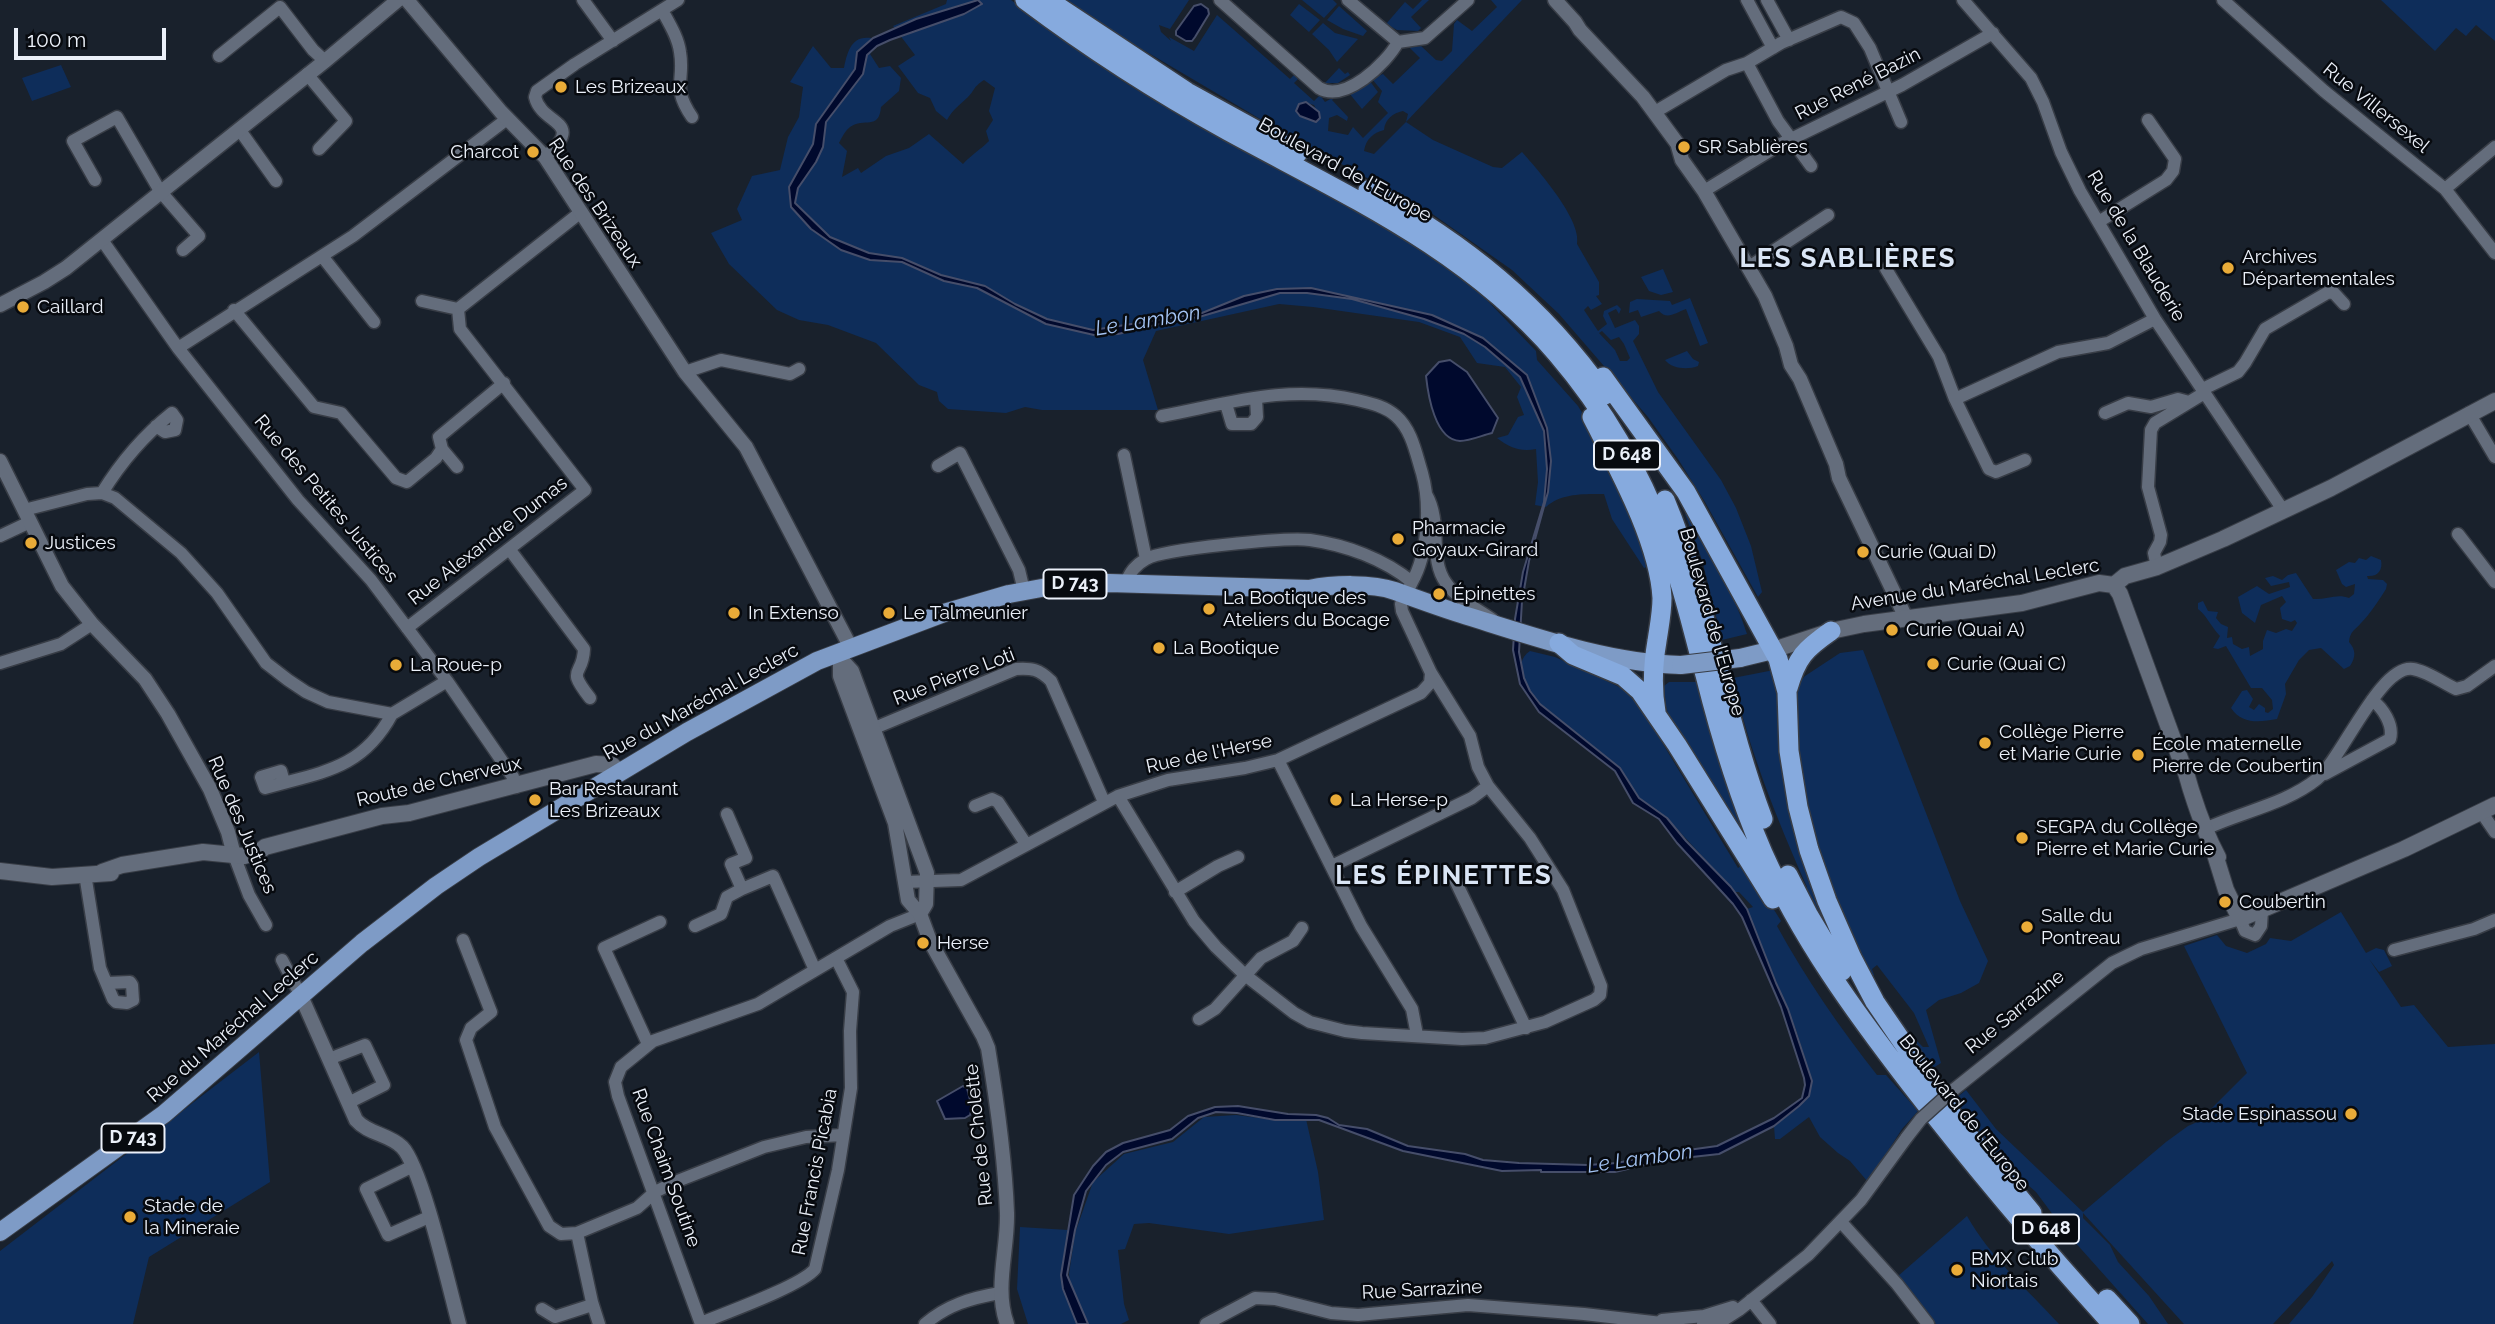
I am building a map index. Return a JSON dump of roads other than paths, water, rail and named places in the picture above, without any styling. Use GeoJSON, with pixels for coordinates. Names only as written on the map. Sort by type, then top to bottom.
{"type":"FeatureCollection","features":[{"type":"Feature","properties":{"kind":"highway","name":"Boulevard de l'Europe"},"geometry":{"type":"LineString","coordinates":[[1026,0],[1083,41],[1176,101],[1382,213],[1439,249],[1490,287],[1533,327],[1584,387],[1620,442],[1643,484],[1666,540],[1731,769],[1773,875],[1802,930],[1854,1010],[2112,1324]]}},
{"type":"Feature","properties":{"kind":"highway","name":"Boulevard de l'Europe"},"geometry":{"type":"LineString","coordinates":[[1048,0],[1187,92],[1397,206],[1451,240],[1494,272],[1539,314],[1574,354],[1614,407],[1653,473],[1682,543],[1742,760],[1789,878],[1820,934],[1848,979],[1958,1135],[2130,1324]]}},
{"type":"Feature","properties":{"kind":"highway"},"geometry":{"type":"LineString","coordinates":[[1439,249],[1499,303],[1563,374],[1591,416],[1635,506],[1660,584],[1662,611],[1655,664],[1656,713]]}},
{"type":"Feature","properties":{"kind":"highway"},"geometry":{"type":"LineString","coordinates":[[1494,272],[1524,292],[1556,321],[1645,432],[1697,510],[1773,650],[1783,670],[1787,692],[1789,751],[1798,807],[1809,850],[1827,901],[1875,1002],[1958,1135]]}},
{"type":"Feature","properties":{"kind":"highway"},"geometry":{"type":"LineString","coordinates":[[1787,692],[1792,672],[1799,659],[1812,644],[1831,631]]}},
{"type":"Feature","properties":{"kind":"highway"},"geometry":{"type":"LineString","coordinates":[[1559,643],[1573,655],[1611,669],[1640,691],[1827,987],[1958,1135]]}},
{"type":"Feature","properties":{"kind":"main road","name":"Avenue du Maréchal Leclerc"},"geometry":{"type":"LineString","coordinates":[[1633,661],[1681,665],[1740,658],[1831,631],[2022,603],[2099,583],[2114,585],[2125,576],[2157,567],[2283,510],[2495,401]]}},
{"type":"Feature","properties":{"kind":"main road","name":"Rue du Maréchal Leclerc"},"geometry":{"type":"LineString","coordinates":[[0,1232],[164,1114],[362,943],[480,857],[740,701],[817,661],[944,613],[1024,591],[1070,584],[1127,583],[1310,589],[1328,585],[1409,589],[1505,628],[1633,661]]}},
{"type":"Feature","properties":{"kind":"main road"},"geometry":{"type":"LineString","coordinates":[[2114,585],[2120,594],[2181,761],[2189,776],[2191,789],[2231,903],[2242,921]]}},
{"type":"Feature","properties":{"kind":"main road","name":"Route de Cherveux"},"geometry":{"type":"LineString","coordinates":[[0,872],[34,876],[94,873],[122,864],[203,852],[227,855],[239,848],[258,845],[265,847],[382,816],[409,813],[605,764],[612,765],[619,772]]}},
{"type":"Feature","properties":{"kind":"main road"},"geometry":{"type":"LineString","coordinates":[[572,772],[589,780],[593,788]]}},
{"type":"Feature","properties":{"kind":"main road","name":"Rue Sarrazine"},"geometry":{"type":"LineString","coordinates":[[2242,921],[2488,809]]}},
{"type":"Feature","properties":{"kind":"street"},"geometry":{"type":"LineString","coordinates":[[0,305],[44,282],[102,240],[397,0]]}},
{"type":"Feature","properties":{"kind":"street","name":"Rue des Brizeaux"},"geometry":{"type":"LineString","coordinates":[[407,0],[507,119],[545,158],[685,372],[747,447],[844,653]]}},
{"type":"Feature","properties":{"kind":"street"},"geometry":{"type":"LineString","coordinates":[[583,0],[613,41]]}},
{"type":"Feature","properties":{"kind":"street"},"geometry":{"type":"LineString","coordinates":[[545,158],[559,144],[563,135],[562,127],[556,119],[541,111],[535,97],[537,91],[678,0]]}},
{"type":"Feature","properties":{"kind":"street"},"geometry":{"type":"LineString","coordinates":[[1220,0],[1323,91],[1335,91],[1363,81],[1398,42]]}},
{"type":"Feature","properties":{"kind":"street"},"geometry":{"type":"LineString","coordinates":[[1348,0],[1398,42],[1425,38],[1468,0]]}},
{"type":"Feature","properties":{"kind":"street"},"geometry":{"type":"LineString","coordinates":[[1555,0],[1655,112],[1749,267],[1786,346],[1794,354],[1800,379],[1836,464],[1847,482],[1850,497],[1906,618]]}},
{"type":"Feature","properties":{"kind":"street"},"geometry":{"type":"LineString","coordinates":[[1747,0],[1773,47]]}},
{"type":"Feature","properties":{"kind":"street"},"geometry":{"type":"LineString","coordinates":[[1767,0],[1789,40]]}},
{"type":"Feature","properties":{"kind":"street","name":"Rue de la Blauderie"},"geometry":{"type":"LineString","coordinates":[[1964,0],[2023,68],[2037,89],[2073,178],[2155,319],[2283,510]]}},
{"type":"Feature","properties":{"kind":"street","name":"Rue Villersexel"},"geometry":{"type":"LineString","coordinates":[[2223,0],[2324,92],[2445,189],[2495,253]]}},
{"type":"Feature","properties":{"kind":"street"},"geometry":{"type":"LineString","coordinates":[[219,55],[280,7],[313,50],[325,61]]}},
{"type":"Feature","properties":{"kind":"street"},"geometry":{"type":"LineString","coordinates":[[662,10],[680,52],[680,93],[682,102],[692,117]]}},
{"type":"Feature","properties":{"kind":"street"},"geometry":{"type":"LineString","coordinates":[[1655,112],[1726,70],[1841,17],[1854,23],[1870,48],[1901,122]]}},
{"type":"Feature","properties":{"kind":"street","name":"Rue René Bazin"},"geometry":{"type":"LineString","coordinates":[[1701,185],[1888,92],[1993,33]]}},
{"type":"Feature","properties":{"kind":"street"},"geometry":{"type":"LineString","coordinates":[[1747,62],[1779,121],[1811,166]]}},
{"type":"Feature","properties":{"kind":"street"},"geometry":{"type":"LineString","coordinates":[[307,75],[346,121],[319,149]]}},
{"type":"Feature","properties":{"kind":"street"},"geometry":{"type":"LineString","coordinates":[[95,180],[73,141],[123,113],[160,191],[199,236],[183,250]]}},
{"type":"Feature","properties":{"kind":"street"},"geometry":{"type":"LineString","coordinates":[[178,348],[353,236],[507,119]]}},
{"type":"Feature","properties":{"kind":"street"},"geometry":{"type":"LineString","coordinates":[[2100,221],[2166,180],[2173,171],[2175,159],[2148,120]]}},
{"type":"Feature","properties":{"kind":"street"},"geometry":{"type":"LineString","coordinates":[[239,129],[276,181]]}},
{"type":"Feature","properties":{"kind":"street"},"geometry":{"type":"LineString","coordinates":[[2445,189],[2495,147]]}},
{"type":"Feature","properties":{"kind":"street"},"geometry":{"type":"LineString","coordinates":[[422,301],[458,309],[581,212]]}},
{"type":"Feature","properties":{"kind":"street"},"geometry":{"type":"LineString","coordinates":[[1749,267],[1828,215]]}},
{"type":"Feature","properties":{"kind":"street","name":"Rue des Petites Justices"},"geometry":{"type":"LineString","coordinates":[[102,240],[178,348],[298,500],[371,580],[447,681],[513,777],[516,787]]}},
{"type":"Feature","properties":{"kind":"street"},"geometry":{"type":"LineString","coordinates":[[322,256],[374,322]]}},
{"type":"Feature","properties":{"kind":"street"},"geometry":{"type":"LineString","coordinates":[[1886,269],[1939,357],[1955,399],[1989,469],[1996,472],[2025,460]]}},
{"type":"Feature","properties":{"kind":"street"},"geometry":{"type":"LineString","coordinates":[[2157,567],[2154,553],[2161,535],[2148,487],[2151,430],[2155,423],[2242,368],[2262,332],[2289,314],[2327,293],[2333,292],[2344,304]]}},
{"type":"Feature","properties":{"kind":"street","name":"Rue Alexandre Dumas"},"geometry":{"type":"LineString","coordinates":[[407,628],[586,490],[460,329],[458,309]]}},
{"type":"Feature","properties":{"kind":"street"},"geometry":{"type":"LineString","coordinates":[[234,310],[314,407],[341,413],[396,478],[407,482],[436,458],[442,449]]}},
{"type":"Feature","properties":{"kind":"street"},"geometry":{"type":"LineString","coordinates":[[1955,399],[2058,352],[2108,342],[2155,319]]}},
{"type":"Feature","properties":{"kind":"street"},"geometry":{"type":"LineString","coordinates":[[685,372],[721,359],[790,374],[799,369]]}},
{"type":"Feature","properties":{"kind":"street"},"geometry":{"type":"LineString","coordinates":[[457,467],[442,449],[439,437],[504,383]]}},
{"type":"Feature","properties":{"kind":"street"},"geometry":{"type":"LineString","coordinates":[[1162,416],[1256,398],[1306,392],[1349,398],[1389,411],[1401,421],[1411,438],[1426,494],[1435,510],[1441,576],[1454,593],[1505,628]]}},
{"type":"Feature","properties":{"kind":"street"},"geometry":{"type":"LineString","coordinates":[[1226,404],[1232,424],[1251,424],[1256,417],[1256,398]]}},
{"type":"Feature","properties":{"kind":"street"},"geometry":{"type":"LineString","coordinates":[[2105,413],[2128,403],[2151,407],[2178,399],[2189,402]]}},
{"type":"Feature","properties":{"kind":"street"},"geometry":{"type":"LineString","coordinates":[[2469,413],[2495,457]]}},
{"type":"Feature","properties":{"kind":"street"},"geometry":{"type":"LineString","coordinates":[[102,493],[115,472],[156,426]]}},
{"type":"Feature","properties":{"kind":"street"},"geometry":{"type":"LineString","coordinates":[[938,466],[960,453],[1019,570],[1024,591]]}},
{"type":"Feature","properties":{"kind":"street"},"geometry":{"type":"LineString","coordinates":[[1124,455],[1146,559]]}},
{"type":"Feature","properties":{"kind":"street","name":"Rue des Justices"},"geometry":{"type":"LineString","coordinates":[[0,461],[62,586],[92,624],[145,679],[210,789],[228,832],[227,855],[266,925]]}},
{"type":"Feature","properties":{"kind":"street"},"geometry":{"type":"LineString","coordinates":[[0,536],[27,516],[87,494],[102,493],[115,498],[181,553],[217,593],[266,663],[306,692],[328,702],[392,714]]}},
{"type":"Feature","properties":{"kind":"street"},"geometry":{"type":"LineString","coordinates":[[1118,796],[1175,891],[1216,947],[1245,975],[1294,1013],[1310,1021],[1345,1031],[1462,1039],[1485,1038],[1526,1028],[1594,1000],[1600,995],[1601,986],[1558,881],[1530,838],[1488,786],[1478,767],[1470,736],[1431,673],[1401,607],[1419,569],[1425,545],[1426,494]]}},
{"type":"Feature","properties":{"kind":"street"},"geometry":{"type":"LineString","coordinates":[[2458,534],[2494,580]]}},
{"type":"Feature","properties":{"kind":"street"},"geometry":{"type":"LineString","coordinates":[[1127,583],[1134,569],[1146,559],[1198,549],[1301,539],[1330,544],[1382,562],[1409,589]]}},
{"type":"Feature","properties":{"kind":"street"},"geometry":{"type":"LineString","coordinates":[[510,550],[584,649],[584,658],[576,672],[577,681],[590,698]]}},
{"type":"Feature","properties":{"kind":"street"},"geometry":{"type":"LineString","coordinates":[[0,663],[61,644],[92,624]]}},
{"type":"Feature","properties":{"kind":"street","name":"Rue de Cholette"},"geometry":{"type":"LineString","coordinates":[[844,653],[852,671],[895,823],[908,900],[920,914],[930,941],[988,1048],[1006,1205],[1006,1245],[1000,1293],[1007,1324]]}},
{"type":"Feature","properties":{"kind":"street","name":"Rue Pierre Loti"},"geometry":{"type":"LineString","coordinates":[[867,731],[1016,669],[1031,668],[1041,671],[1051,681],[1104,802]]}},
{"type":"Feature","properties":{"kind":"street"},"geometry":{"type":"LineString","coordinates":[[2205,829],[2305,788],[2321,775],[2389,678],[2406,669],[2416,669],[2456,689],[2494,671]]}},
{"type":"Feature","properties":{"kind":"street","name":"Rue de l'Herse"},"geometry":{"type":"LineString","coordinates":[[905,883],[961,880],[1118,796],[1168,780],[1278,760],[1422,694],[1430,682],[1431,673]]}},
{"type":"Feature","properties":{"kind":"street"},"geometry":{"type":"LineString","coordinates":[[284,782],[341,766],[365,750],[382,733],[392,714],[447,681]]}},
{"type":"Feature","properties":{"kind":"street"},"geometry":{"type":"LineString","coordinates":[[2321,775],[2333,771],[2390,738],[2390,725],[2379,706],[2372,700]]}},
{"type":"Feature","properties":{"kind":"street","name":"Rue de Cholette"},"geometry":{"type":"LineString","coordinates":[[867,731],[925,866],[928,881]]}},
{"type":"Feature","properties":{"kind":"street"},"geometry":{"type":"LineString","coordinates":[[1278,760],[1362,926],[1412,1009],[1418,1035]]}},
{"type":"Feature","properties":{"kind":"street"},"geometry":{"type":"LineString","coordinates":[[1332,866],[1472,797],[1488,786]]}},
{"type":"Feature","properties":{"kind":"street"},"geometry":{"type":"LineString","coordinates":[[975,806],[992,799],[998,802],[1026,844]]}},
{"type":"Feature","properties":{"kind":"street"},"geometry":{"type":"LineString","coordinates":[[2488,809],[2495,832]]}},
{"type":"Feature","properties":{"kind":"street"},"geometry":{"type":"LineString","coordinates":[[727,814],[746,858],[731,864],[742,889]]}},
{"type":"Feature","properties":{"kind":"street"},"geometry":{"type":"LineString","coordinates":[[1175,891],[1238,857]]}},
{"type":"Feature","properties":{"kind":"street"},"geometry":{"type":"LineString","coordinates":[[94,873],[100,968],[107,983]]}},
{"type":"Feature","properties":{"kind":"street"},"geometry":{"type":"LineString","coordinates":[[695,926],[721,914],[727,897],[773,876],[815,970]]}},
{"type":"Feature","properties":{"kind":"street"},"geometry":{"type":"LineString","coordinates":[[1454,878],[1526,1028]]}},
{"type":"Feature","properties":{"kind":"street"},"geometry":{"type":"LineString","coordinates":[[920,914],[926,904],[928,881]]}},
{"type":"Feature","properties":{"kind":"street","name":"Rue Chaim Soutine"},"geometry":{"type":"LineString","coordinates":[[701,1323],[615,1082],[621,1067],[648,1044],[680,1030],[758,1004],[890,926],[920,914]]}},
{"type":"Feature","properties":{"kind":"street"},"geometry":{"type":"LineString","coordinates":[[2394,950],[2474,929],[2495,920]]}},
{"type":"Feature","properties":{"kind":"street","name":"Rue Sarrazine"},"geometry":{"type":"LineString","coordinates":[[1206,1324],[1225,1320],[1255,1298],[1275,1299],[1331,1313],[1358,1315],[1468,1306],[1690,1322],[1749,1301],[1808,1255],[1841,1222],[1871,1189],[1922,1119],[1952,1091],[2112,962],[2141,949],[2242,921]]}},
{"type":"Feature","properties":{"kind":"street"},"geometry":{"type":"LineString","coordinates":[[648,1044],[604,948],[660,922]]}},
{"type":"Feature","properties":{"kind":"street"},"geometry":{"type":"LineString","coordinates":[[1199,1019],[1215,1009],[1261,958],[1293,942],[1302,928]]}},
{"type":"Feature","properties":{"kind":"street"},"geometry":{"type":"LineString","coordinates":[[463,940],[491,1013],[471,1028],[466,1040],[487,1110],[549,1226],[561,1234],[577,1233],[637,1208],[655,1192],[675,1182],[764,1147],[806,1137],[843,1135]]}},
{"type":"Feature","properties":{"kind":"street","name":"Rue Francis Picabia"},"geometry":{"type":"LineString","coordinates":[[701,1323],[762,1298],[814,1272],[831,1207],[851,1088],[850,1031],[853,992],[836,958]]}},
{"type":"Feature","properties":{"kind":"street"},"geometry":{"type":"LineString","coordinates":[[282,960],[360,1125],[402,1147],[413,1166],[459,1324]]}},
{"type":"Feature","properties":{"kind":"street"},"geometry":{"type":"LineString","coordinates":[[328,1059],[365,1045],[384,1086],[348,1103]]}},
{"type":"Feature","properties":{"kind":"street"},"geometry":{"type":"LineString","coordinates":[[413,1166],[366,1189],[388,1235],[429,1217]]}},
{"type":"Feature","properties":{"kind":"street"},"geometry":{"type":"LineString","coordinates":[[1841,1222],[1897,1283],[1928,1324]]}},
{"type":"Feature","properties":{"kind":"street"},"geometry":{"type":"LineString","coordinates":[[577,1233],[592,1305],[599,1324]]}},
{"type":"Feature","properties":{"kind":"street"},"geometry":{"type":"LineString","coordinates":[[925,1324],[955,1304],[1000,1293]]}},
{"type":"Feature","properties":{"kind":"street"},"geometry":{"type":"LineString","coordinates":[[1749,1301],[1770,1324]]}},
{"type":"Feature","properties":{"kind":"street"},"geometry":{"type":"LineString","coordinates":[[542,1309],[555,1317],[592,1305]]}},
{"type":"Feature","properties":{"kind":"water","name":"Le Lambon"},"geometry":{"type":"Polygon","coordinates":[[[978,0],[982,4],[964,14],[890,40],[867,55],[863,74],[826,122],[823,147],[798,188],[795,203],[830,237],[869,253],[902,258],[941,275],[985,286],[1047,319],[1093,330],[1202,313],[1244,296],[1277,289],[1311,288],[1432,315],[1483,338],[1527,375],[1547,428],[1551,461],[1548,492],[1529,561],[1522,601],[1519,652],[1524,678],[1540,704],[1620,768],[1639,798],[1667,818],[1731,887],[1747,909],[1788,1009],[1812,1081],[1809,1096],[1774,1126],[1719,1154],[1665,1160],[1615,1172],[1541,1172],[1502,1171],[1403,1151],[1319,1120],[1275,1120],[1216,1112],[1198,1118],[1172,1139],[1123,1152],[1106,1165],[1086,1191],[1075,1230],[1067,1275],[1088,1324],[1077,1324],[1063,1289],[1061,1275],[1074,1195],[1106,1152],[1123,1143],[1170,1130],[1188,1116],[1215,1107],[1238,1106],[1288,1114],[1316,1115],[1339,1125],[1367,1129],[1408,1146],[1465,1154],[1483,1160],[1588,1165],[1617,1163],[1717,1146],[1774,1118],[1802,1098],[1805,1085],[1781,1007],[1742,917],[1733,904],[1677,843],[1659,819],[1633,803],[1615,771],[1539,712],[1520,684],[1513,650],[1515,619],[1523,572],[1544,502],[1547,469],[1544,431],[1520,377],[1485,347],[1464,334],[1424,319],[1352,299],[1307,293],[1280,293],[1199,317],[1118,334],[1094,335],[1046,324],[977,288],[944,281],[902,262],[870,260],[841,250],[811,229],[791,207],[789,187],[813,144],[816,124],[855,69],[857,52],[873,38],[916,19],[978,0]]]}},
{"type":"Feature","properties":{"kind":"water"},"geometry":{"type":"Polygon","coordinates":[[[1201,4],[1208,9],[1209,14],[1192,41],[1186,41],[1176,35],[1176,31],[1194,6],[1201,4]]]}},
{"type":"Feature","properties":{"kind":"water"},"geometry":{"type":"Polygon","coordinates":[[[1306,102],[1319,112],[1320,118],[1316,122],[1300,116],[1296,111],[1299,104],[1306,102]]]}},
{"type":"Feature","properties":{"kind":"water"},"geometry":{"type":"Polygon","coordinates":[[[1450,360],[1467,372],[1498,418],[1492,433],[1460,441],[1451,439],[1439,425],[1431,405],[1426,376],[1439,362],[1450,360]]]}},
{"type":"Feature","properties":{"kind":"water"},"geometry":{"type":"Polygon","coordinates":[[[963,1086],[967,1088],[972,1108],[970,1115],[965,1118],[945,1119],[937,1101],[963,1086]]]}},
{"type":"Feature","properties":{"kind":"place","name":"Les Brizeaux"},"geometry":{"type":"Point","coordinates":[561,87]}},
{"type":"Feature","properties":{"kind":"place","name":"SR Sablières"},"geometry":{"type":"Point","coordinates":[1684,147]}},
{"type":"Feature","properties":{"kind":"place","name":"Charcot"},"geometry":{"type":"Point","coordinates":[533,152]}},
{"type":"Feature","properties":{"kind":"place","name":"Archives Départementales"},"geometry":{"type":"Point","coordinates":[2228,268]}},
{"type":"Feature","properties":{"kind":"place","name":"Caillard"},"geometry":{"type":"Point","coordinates":[23,307]}},
{"type":"Feature","properties":{"kind":"place","name":"Pharmacie Goyaux-Girard"},"geometry":{"type":"Point","coordinates":[1398,539]}},
{"type":"Feature","properties":{"kind":"place","name":"Justices"},"geometry":{"type":"Point","coordinates":[31,543]}},
{"type":"Feature","properties":{"kind":"place","name":"Curie (Quai D)"},"geometry":{"type":"Point","coordinates":[1863,552]}},
{"type":"Feature","properties":{"kind":"place","name":"Épinettes"},"geometry":{"type":"Point","coordinates":[1439,594]}},
{"type":"Feature","properties":{"kind":"place","name":"La Bootique des Ateliers du Bocage"},"geometry":{"type":"Point","coordinates":[1209,609]}},
{"type":"Feature","properties":{"kind":"place","name":"In Extenso"},"geometry":{"type":"Point","coordinates":[734,613]}},
{"type":"Feature","properties":{"kind":"place","name":"Le Talmeunier"},"geometry":{"type":"Point","coordinates":[889,613]}},
{"type":"Feature","properties":{"kind":"place","name":"Curie (Quai A)"},"geometry":{"type":"Point","coordinates":[1892,630]}},
{"type":"Feature","properties":{"kind":"place","name":"La Bootique"},"geometry":{"type":"Point","coordinates":[1159,648]}},
{"type":"Feature","properties":{"kind":"place","name":"Curie (Quai C)"},"geometry":{"type":"Point","coordinates":[1933,664]}},
{"type":"Feature","properties":{"kind":"place","name":"La Roue-p"},"geometry":{"type":"Point","coordinates":[396,665]}},
{"type":"Feature","properties":{"kind":"place","name":"Collège Pierre et Marie Curie"},"geometry":{"type":"Point","coordinates":[1985,743]}},
{"type":"Feature","properties":{"kind":"place","name":"École maternelle Pierre de Coubertin"},"geometry":{"type":"Point","coordinates":[2138,755]}},
{"type":"Feature","properties":{"kind":"place","name":"Bar Restaurant Les Brizeaux"},"geometry":{"type":"Point","coordinates":[535,800]}},
{"type":"Feature","properties":{"kind":"place","name":"La Herse-p"},"geometry":{"type":"Point","coordinates":[1336,800]}},
{"type":"Feature","properties":{"kind":"place","name":"SEGPA du Collège Pierre et Marie Curie"},"geometry":{"type":"Point","coordinates":[2022,838]}},
{"type":"Feature","properties":{"kind":"place","name":"Coubertin"},"geometry":{"type":"Point","coordinates":[2225,902]}},
{"type":"Feature","properties":{"kind":"place","name":"Salle du Pontreau"},"geometry":{"type":"Point","coordinates":[2027,927]}},
{"type":"Feature","properties":{"kind":"place","name":"Herse"},"geometry":{"type":"Point","coordinates":[923,943]}},
{"type":"Feature","properties":{"kind":"place","name":"Stade Espinassou"},"geometry":{"type":"Point","coordinates":[2351,1114]}},
{"type":"Feature","properties":{"kind":"place","name":"Stade de la Mineraie"},"geometry":{"type":"Point","coordinates":[130,1217]}},
{"type":"Feature","properties":{"kind":"place","name":"BMX Club Niortais"},"geometry":{"type":"Point","coordinates":[1957,1270]}},
{"type":"Feature","properties":{"kind":"district","name":"LES SABLIÈRES"},"geometry":{"type":"Point","coordinates":[1848,259]}},
{"type":"Feature","properties":{"kind":"district","name":"LES ÉPINETTES"},"geometry":{"type":"Point","coordinates":[1444,876]}}]}
